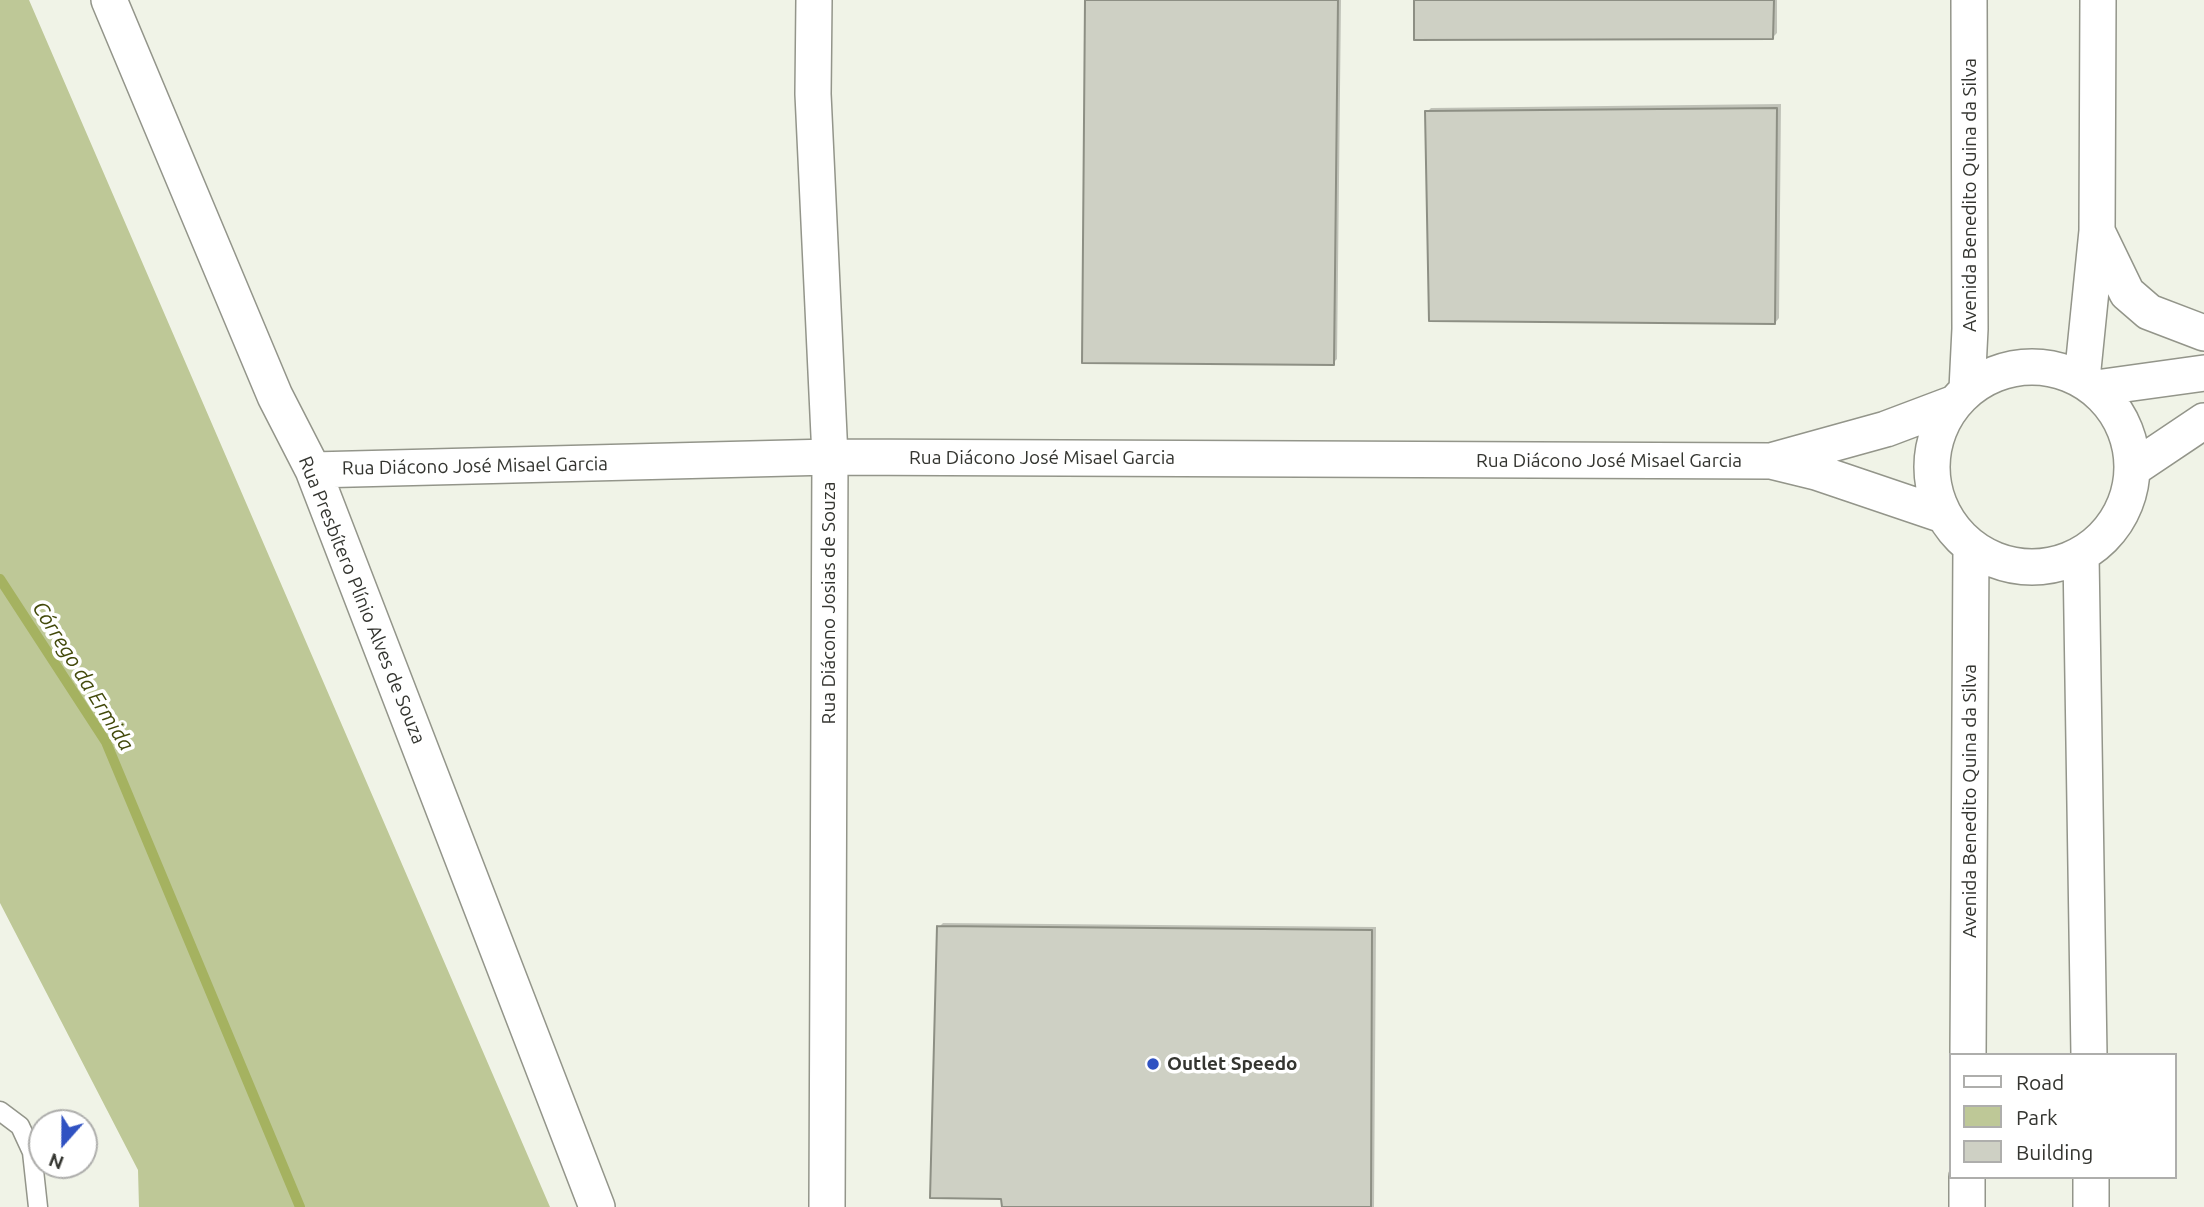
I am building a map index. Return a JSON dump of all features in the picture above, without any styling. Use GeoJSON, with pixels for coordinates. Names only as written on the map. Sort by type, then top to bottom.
{"type":"FeatureCollection","features":[{"type":"Feature","properties":{"kind":"street","name":"Rua Presbítero Plínio Alves de Souza"},"geometry":{"type":"LineString","coordinates":[[109,0],[275,396],[313,470],[597,1207]]}},
{"type":"Feature","properties":{"kind":"street","name":"Rua Diácono Josias de Souza"},"geometry":{"type":"LineString","coordinates":[[814,0],[813,94],[830,457],[827,1207]]}},
{"type":"Feature","properties":{"kind":"street","name":"Avenida Benedito Quina da Silva"},"geometry":{"type":"LineString","coordinates":[[1961,396],[1970,330],[1969,0]]}},
{"type":"Feature","properties":{"kind":"street"},"geometry":{"type":"LineString","coordinates":[[1961,396],[1944,416],[1932,448],[1932,483],[1943,515],[1971,548],[2003,564],[2037,568],[2071,560],[2101,542],[2122,514],[2133,481],[2134,468],[2132,446],[2119,414],[2089,383],[2096,231],[2098,0]]}},
{"type":"Feature","properties":{"kind":"street"},"geometry":{"type":"LineString","coordinates":[[2096,231],[2127,293],[2149,312],[2204,333]]}},
{"type":"Feature","properties":{"kind":"street"},"geometry":{"type":"LineString","coordinates":[[1771,461],[1886,429],[1961,396],[1997,372],[2031,366],[2089,383],[2204,373]]}},
{"type":"Feature","properties":{"kind":"street"},"geometry":{"type":"LineString","coordinates":[[2134,468],[2204,421]]}},
{"type":"Feature","properties":{"kind":"street","name":"Rua Diácono José Misael Garcia"},"geometry":{"type":"LineString","coordinates":[[313,470],[830,457],[1771,461]]}},
{"type":"Feature","properties":{"kind":"street"},"geometry":{"type":"LineString","coordinates":[[1771,461],[1816,472],[1943,515]]}},
{"type":"Feature","properties":{"kind":"street","name":"Avenida Benedito Quina da Silva"},"geometry":{"type":"LineString","coordinates":[[1968,1053],[1971,548]]}},
{"type":"Feature","properties":{"kind":"street"},"geometry":{"type":"LineString","coordinates":[[2081,555],[2089,1053]]}},
{"type":"Feature","properties":{"kind":"street"},"geometry":{"type":"LineString","coordinates":[[1967,1179],[1967,1207]]}},
{"type":"Feature","properties":{"kind":"street"},"geometry":{"type":"LineString","coordinates":[[2091,1179],[2091,1207]]}},
{"type":"Feature","properties":{"kind":"lane"},"geometry":{"type":"LineString","coordinates":[[0,1111],[20,1126],[32,1152],[38,1207]]}},
{"type":"Feature","properties":{"kind":"green space"},"geometry":{"type":"Polygon","coordinates":[[[0,0],[29,0],[550,1207],[139,1207],[138,1170],[0,903],[0,0]]]}},
{"type":"Feature","properties":{"kind":"building"},"geometry":{"type":"Polygon","coordinates":[[[1085,0],[1338,0],[1334,365],[1082,363],[1085,0]]]}},
{"type":"Feature","properties":{"kind":"building"},"geometry":{"type":"Polygon","coordinates":[[[1414,0],[1774,0],[1773,39],[1414,40],[1414,0]]]}},
{"type":"Feature","properties":{"kind":"building"},"geometry":{"type":"Polygon","coordinates":[[[1777,108],[1775,324],[1429,321],[1425,111],[1777,108]]]}},
{"type":"Feature","properties":{"kind":"building","name":"Outlet Speedo"},"geometry":{"type":"Polygon","coordinates":[[[937,926],[1372,930],[1371,1207],[1002,1207],[1001,1199],[930,1198],[937,926]]]}},
{"type":"Feature","properties":{"kind":"waterway","name":"Córrego da Ermida"},"geometry":{"type":"LineString","coordinates":[[0,579],[106,742],[300,1207]]}},
{"type":"Feature","properties":{"kind":"place","name":"Outlet Speedo"},"geometry":{"type":"Point","coordinates":[1153,1064]}}]}
